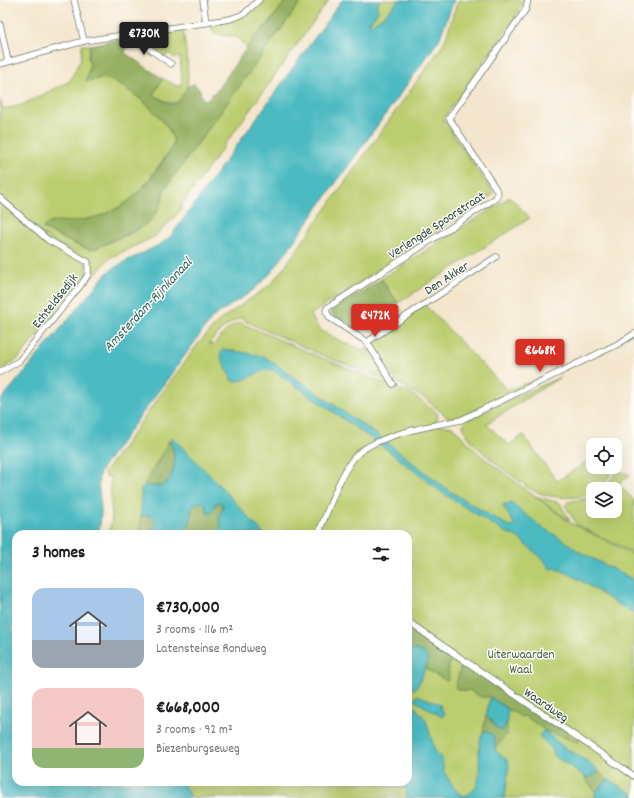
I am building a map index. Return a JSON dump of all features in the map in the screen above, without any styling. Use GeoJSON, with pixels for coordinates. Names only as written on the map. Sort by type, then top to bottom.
{"type":"FeatureCollection","features":[{"type":"Feature","properties":{"kind":"street"},"geometry":{"type":"LineString","coordinates":[[74,0],[84,41]]}},
{"type":"Feature","properties":{"kind":"street"},"geometry":{"type":"LineString","coordinates":[[203,0],[206,23]]}},
{"type":"Feature","properties":{"kind":"street"},"geometry":{"type":"LineString","coordinates":[[0,64],[84,41],[206,23],[239,16],[259,0]]}},
{"type":"Feature","properties":{"kind":"street","name":"Verlengde Spoorstraat"},"geometry":{"type":"LineString","coordinates":[[367,342],[330,318],[326,311],[329,306],[496,198],[498,193],[496,189],[449,118],[526,9],[528,0]]}},
{"type":"Feature","properties":{"kind":"street"},"geometry":{"type":"LineString","coordinates":[[0,24],[8,61]]}},
{"type":"Feature","properties":{"kind":"street"},"geometry":{"type":"LineString","coordinates":[[133,34],[141,43],[171,64]]}},
{"type":"Feature","properties":{"kind":"street","name":"Echteldsedijk"},"geometry":{"type":"LineString","coordinates":[[0,198],[48,240],[85,259],[89,266],[88,275],[80,286],[19,361],[0,372]]}},
{"type":"Feature","properties":{"kind":"street","name":"Den Akker"},"geometry":{"type":"LineString","coordinates":[[367,342],[496,257]]}},
{"type":"Feature","properties":{"kind":"street"},"geometry":{"type":"LineString","coordinates":[[321,530],[345,471],[360,452],[388,438],[441,422],[461,420],[510,398],[618,344],[634,334]]}},
{"type":"Feature","properties":{"kind":"street"},"geometry":{"type":"LineString","coordinates":[[367,342],[393,384]]}},
{"type":"Feature","properties":{"kind":"street","name":"Waardweg"},"geometry":{"type":"LineString","coordinates":[[412,625],[634,776]]}},
{"type":"Feature","properties":{"kind":"green space"},"geometry":{"type":"Polygon","coordinates":[[[261,0],[286,0],[277,13],[247,48],[237,37],[214,34],[211,25],[239,18],[261,0]]]}},
{"type":"Feature","properties":{"kind":"green space"},"geometry":{"type":"Polygon","coordinates":[[[286,0],[302,0],[164,190],[158,209],[148,222],[135,230],[91,250],[68,241],[43,228],[56,221],[72,222],[103,215],[124,204],[134,197],[151,178],[174,143],[171,134],[157,115],[148,105],[126,88],[104,78],[86,81],[90,64],[88,58],[90,45],[132,37],[132,40],[125,53],[163,79],[153,94],[170,104],[174,104],[180,99],[188,86],[194,84],[200,90],[202,99],[206,100],[217,90],[255,36],[268,25],[286,0]]]}},
{"type":"Feature","properties":{"kind":"green space"},"geometry":{"type":"Polygon","coordinates":[[[302,0],[329,0],[181,206],[181,210],[156,236],[110,258],[81,289],[91,272],[92,264],[90,261],[48,238],[0,195],[0,100],[3,109],[22,105],[70,81],[81,58],[82,45],[90,45],[88,58],[90,64],[86,81],[104,78],[115,82],[143,101],[167,125],[173,136],[173,145],[134,197],[111,212],[97,217],[73,222],[56,221],[43,228],[72,243],[91,250],[137,231],[162,202],[164,190],[302,0]]]}},
{"type":"Feature","properties":{"kind":"green space"},"geometry":{"type":"Polygon","coordinates":[[[380,0],[399,0],[386,14],[370,24],[369,21],[371,21],[380,0]]]}},
{"type":"Feature","properties":{"kind":"green space","name":"Uiterwaarden Waal"},"geometry":{"type":"Polygon","coordinates":[[[459,0],[525,0],[511,24],[443,119],[494,194],[310,315],[319,329],[340,341],[363,350],[368,347],[390,381],[329,358],[245,321],[243,318],[233,321],[220,331],[209,343],[213,345],[229,328],[233,325],[241,323],[317,356],[412,394],[437,413],[438,418],[434,424],[453,427],[480,455],[569,522],[634,555],[634,798],[174,798],[164,786],[412,786],[412,530],[110,530],[112,518],[110,484],[112,478],[105,476],[104,473],[197,345],[220,320],[270,285],[286,265],[442,46],[459,0]]]}},
{"type":"Feature","properties":{"kind":"green space"},"geometry":{"type":"Polygon","coordinates":[[[183,29],[188,70],[188,84],[185,95],[179,102],[168,102],[153,94],[163,79],[179,87],[182,82],[180,57],[175,58],[169,53],[166,57],[138,38],[138,36],[183,29]]]}},
{"type":"Feature","properties":{"kind":"green space"},"geometry":{"type":"Polygon","coordinates":[[[510,197],[530,218],[398,303],[381,279],[510,197]]]}},
{"type":"Feature","properties":{"kind":"green space"},"geometry":{"type":"Polygon","coordinates":[[[0,200],[31,227],[86,262],[87,274],[18,359],[0,370],[0,200]]]}},
{"type":"Feature","properties":{"kind":"green space"},"geometry":{"type":"Polygon","coordinates":[[[381,279],[398,303],[354,332],[336,319],[330,312],[381,279]]]}},
{"type":"Feature","properties":{"kind":"green space"},"geometry":{"type":"Polygon","coordinates":[[[425,305],[507,390],[548,376],[456,419],[447,417],[424,398],[398,383],[372,346],[372,342],[425,305]]]}},
{"type":"Feature","properties":{"kind":"green space"},"geometry":{"type":"Polygon","coordinates":[[[562,376],[486,424],[509,445],[523,435],[557,481],[586,462],[586,474],[610,474],[605,482],[586,482],[586,495],[566,498],[541,494],[526,486],[479,449],[465,432],[463,424],[467,420],[562,376]]]}},
{"type":"Feature","properties":{"kind":"green space"},"geometry":{"type":"Polygon","coordinates":[[[169,441],[172,445],[174,456],[172,474],[164,485],[144,485],[169,441]]]}},
{"type":"Feature","properties":{"kind":"green space"},"geometry":{"type":"Polygon","coordinates":[[[622,472],[629,474],[630,476],[621,482],[610,482],[615,474],[622,474],[622,472]]]}},
{"type":"Feature","properties":{"kind":"green space"},"geometry":{"type":"Polygon","coordinates":[[[622,488],[634,500],[634,553],[577,525],[565,505],[568,502],[586,498],[586,518],[622,518],[622,488]]]}},
{"type":"Feature","properties":{"kind":"green space"},"geometry":{"type":"Polygon","coordinates":[[[535,496],[560,503],[570,521],[535,496]]]}},
{"type":"Feature","properties":{"kind":"green space"},"geometry":{"type":"Polygon","coordinates":[[[195,502],[202,502],[206,506],[207,512],[211,513],[216,503],[222,502],[223,507],[219,517],[221,526],[218,530],[185,530],[190,522],[192,509],[195,502]]]}},
{"type":"Feature","properties":{"kind":"green space"},"geometry":{"type":"Polygon","coordinates":[[[149,515],[156,522],[153,530],[140,530],[141,516],[149,515]]]}},
{"type":"Feature","properties":{"kind":"green space"},"geometry":{"type":"Polygon","coordinates":[[[412,628],[453,656],[448,668],[449,679],[447,681],[426,669],[428,665],[419,650],[412,650],[412,628]]]}},
{"type":"Feature","properties":{"kind":"green space"},"geometry":{"type":"Polygon","coordinates":[[[462,662],[578,742],[546,731],[525,716],[522,717],[499,704],[491,697],[481,697],[469,690],[465,691],[455,688],[462,662]]]}},
{"type":"Feature","properties":{"kind":"green space"},"geometry":{"type":"Polygon","coordinates":[[[486,716],[497,728],[502,731],[507,723],[507,732],[495,750],[495,744],[483,732],[486,716]]]}},
{"type":"Feature","properties":{"kind":"green space"},"geometry":{"type":"Polygon","coordinates":[[[599,772],[607,780],[595,792],[590,784],[587,783],[584,776],[588,778],[599,772]]]}},
{"type":"Feature","properties":{"kind":"water","name":"Amsterdam-Rijnkanaal"},"geometry":{"type":"Polygon","coordinates":[[[342,0],[380,0],[376,8],[379,10],[371,21],[369,21],[371,24],[386,14],[399,0],[454,0],[439,40],[271,273],[252,291],[213,317],[103,467],[100,472],[98,483],[101,511],[99,530],[12,530],[12,786],[184,786],[191,798],[0,798],[0,401],[106,274],[122,263],[156,247],[171,236],[342,0]]]}},
{"type":"Feature","properties":{"kind":"water"},"geometry":{"type":"Polygon","coordinates":[[[223,349],[264,356],[380,437],[448,490],[503,523],[512,527],[514,524],[503,506],[504,504],[511,503],[543,528],[564,540],[578,551],[634,580],[634,613],[566,572],[550,569],[544,560],[517,537],[503,531],[441,492],[389,451],[273,370],[262,371],[242,380],[232,381],[220,355],[223,349]]]}},
{"type":"Feature","properties":{"kind":"water"},"geometry":{"type":"Polygon","coordinates":[[[172,437],[210,475],[260,530],[218,530],[221,526],[219,517],[223,507],[222,503],[216,503],[211,513],[208,514],[206,506],[202,502],[195,503],[193,506],[189,525],[185,530],[153,530],[156,522],[149,515],[141,516],[141,488],[144,485],[164,485],[172,474],[174,456],[172,445],[169,441],[172,437]]]}},
{"type":"Feature","properties":{"kind":"water"},"geometry":{"type":"Polygon","coordinates":[[[412,650],[417,650],[422,652],[428,660],[418,686],[413,690],[412,650]]]}},
{"type":"Feature","properties":{"kind":"water"},"geometry":{"type":"Polygon","coordinates":[[[417,695],[440,704],[441,709],[445,714],[442,717],[414,700],[417,695]]]}},
{"type":"Feature","properties":{"kind":"water"},"geometry":{"type":"Polygon","coordinates":[[[490,697],[508,709],[507,722],[502,731],[497,728],[486,716],[490,697]]]}},
{"type":"Feature","properties":{"kind":"water"},"geometry":{"type":"Polygon","coordinates":[[[412,707],[415,707],[426,720],[435,751],[442,759],[444,772],[457,792],[464,796],[472,791],[477,785],[479,776],[479,748],[484,731],[493,735],[495,740],[495,750],[508,761],[509,766],[505,798],[406,798],[407,791],[405,788],[393,786],[412,786],[412,707]]]}},
{"type":"Feature","properties":{"kind":"water"},"geometry":{"type":"Polygon","coordinates":[[[544,730],[562,746],[592,764],[599,772],[588,778],[554,756],[553,750],[539,736],[544,730]]]}},
{"type":"Feature","properties":{"kind":"water"},"geometry":{"type":"Polygon","coordinates":[[[608,779],[634,795],[634,798],[595,798],[595,793],[608,779]]]}}]}
